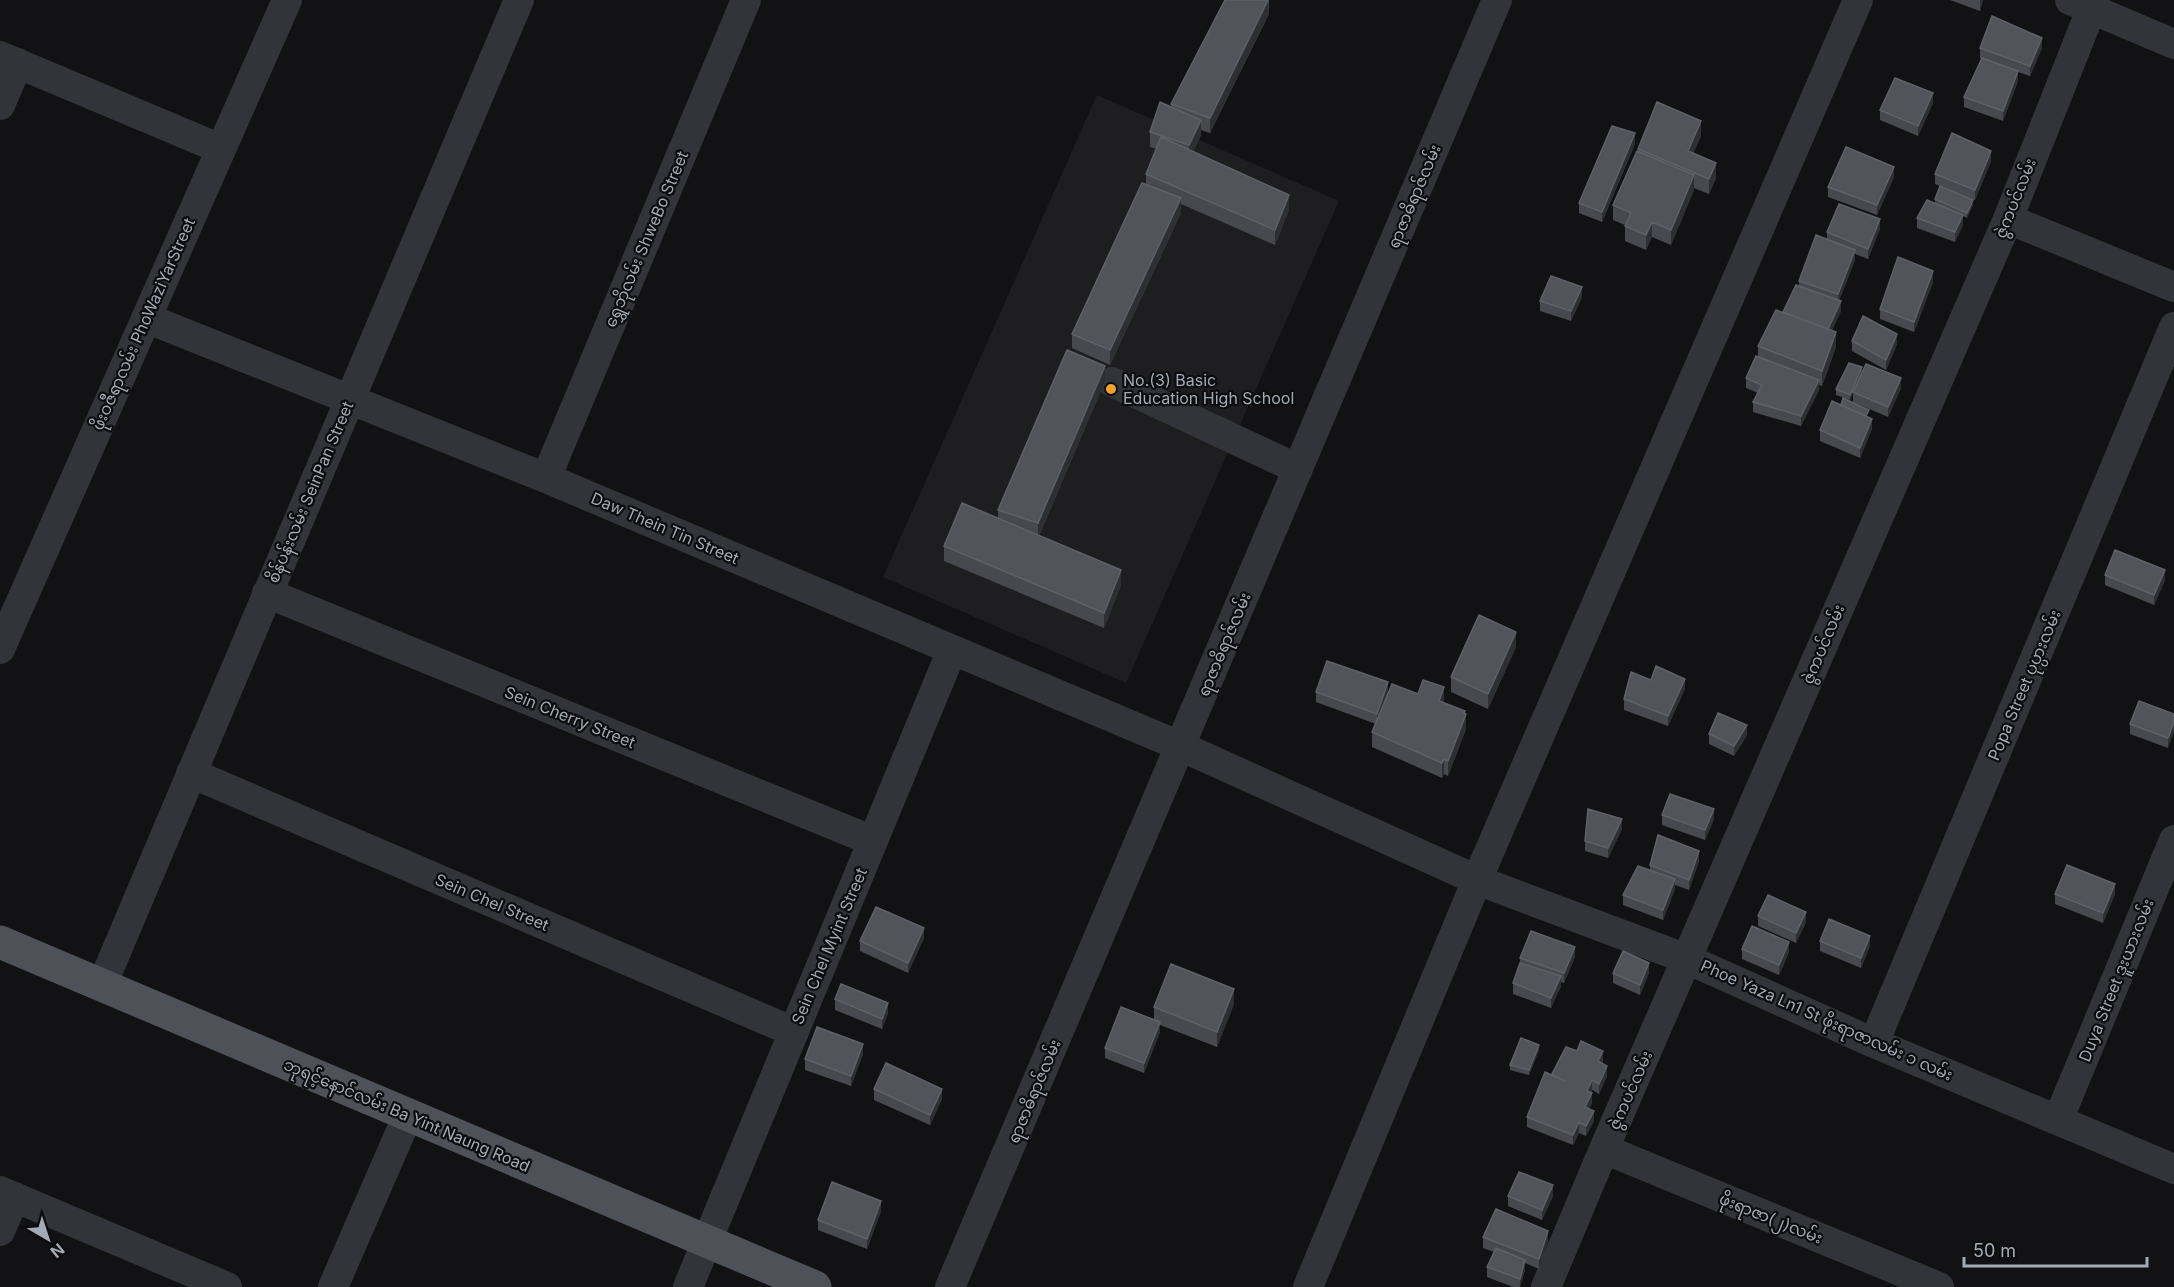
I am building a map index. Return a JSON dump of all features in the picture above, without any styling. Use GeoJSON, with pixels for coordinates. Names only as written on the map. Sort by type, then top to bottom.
{"type":"FeatureCollection","features":[{"type":"Feature","properties":{"kind":"main road","name":"ဘုရင့်နောင်လမ်း Ba Yint Naung Road"},"geometry":{"type":"LineString","coordinates":[[0,942],[815,1287]]}},
{"type":"Feature","properties":{"kind":"street","name":"ဖိုးဝဇီရာလမ်း PhoWaziYarStreet"},"geometry":{"type":"LineString","coordinates":[[0,649],[287,0]]}},
{"type":"Feature","properties":{"kind":"street","name":"စိန်ပန်းလမ်း SeinPan Street"},"geometry":{"type":"LineString","coordinates":[[102,985],[519,0]]}},
{"type":"Feature","properties":{"kind":"street","name":"ရွှေဘိုလမ်း ShweBo Street"},"geometry":{"type":"LineString","coordinates":[[546,478],[746,0]]}},
{"type":"Feature","properties":{"kind":"street","name":"ရာဇာဓိရာဇ်လမ်း"},"geometry":{"type":"LineString","coordinates":[[950,1287],[1497,0]]}},
{"type":"Feature","properties":{"kind":"street"},"geometry":{"type":"LineString","coordinates":[[1308,1287],[1477,880],[1858,0]]}},
{"type":"Feature","properties":{"kind":"street"},"geometry":{"type":"LineString","coordinates":[[2086,3],[2174,44]]}},
{"type":"Feature","properties":{"kind":"street","name":"ဇွဲကပင်လမ်း"},"geometry":{"type":"LineString","coordinates":[[1546,1287],[2008,219],[2086,3]]}},
{"type":"Feature","properties":{"kind":"street"},"geometry":{"type":"LineString","coordinates":[[0,105],[9,60],[221,149]]}},
{"type":"Feature","properties":{"kind":"street"},"geometry":{"type":"LineString","coordinates":[[2008,219],[2174,287]]}},
{"type":"Feature","properties":{"kind":"street","name":"Daw Thein Tin Street"},"geometry":{"type":"LineString","coordinates":[[146,318],[546,478],[1180,746]]}},
{"type":"Feature","properties":{"kind":"street","name":"Popa Street ပုပ္ပားလမ်း"},"geometry":{"type":"LineString","coordinates":[[1874,1043],[2174,327]]}},
{"type":"Feature","properties":{"kind":"street"},"geometry":{"type":"LineString","coordinates":[[1112,382],[1298,469]]}},
{"type":"Feature","properties":{"kind":"street","name":"Sein Cherry Street"},"geometry":{"type":"LineString","coordinates":[[267,593],[873,841]]}},
{"type":"Feature","properties":{"kind":"street","name":"Sein Chel Myint Street"},"geometry":{"type":"LineString","coordinates":[[688,1287],[952,650]]}},
{"type":"Feature","properties":{"kind":"street","name":"Phoe Yaza Ln1 St ဖိုးရာဇာလမ်း ၁ လမ်း"},"geometry":{"type":"LineString","coordinates":[[1180,746],[1477,880],[1687,959],[1874,1043],[2174,1169]]}},
{"type":"Feature","properties":{"kind":"street","name":"Sein Chel Street"},"geometry":{"type":"LineString","coordinates":[[191,773],[794,1032]]}},
{"type":"Feature","properties":{"kind":"street","name":"Duya Street ဒူးယားလမ်း"},"geometry":{"type":"LineString","coordinates":[[2058,1120],[2174,840]]}},
{"type":"Feature","properties":{"kind":"street"},"geometry":{"type":"LineString","coordinates":[[333,1287],[408,1115]]}},
{"type":"Feature","properties":{"kind":"street","name":"ဖိုးရာဇာ(၂)လမ်း"},"geometry":{"type":"LineString","coordinates":[[1604,1149],[1939,1287]]}},
{"type":"Feature","properties":{"kind":"street"},"geometry":{"type":"LineString","coordinates":[[0,1231],[7,1194],[180,1278],[227,1287]]}},
{"type":"Feature","properties":{"kind":"shaded area","name":"No.(3) Basic Education High School"},"geometry":{"type":"Polygon","coordinates":[[[1097,95],[1339,201],[1126,683],[883,577],[1097,95]]]}},
{"type":"Feature","properties":{"kind":"building"},"geometry":{"type":"Polygon","coordinates":[[[1225,0],[1268,0],[1210,118],[1171,104],[1225,0]]]}},
{"type":"Feature","properties":{"kind":"building"},"geometry":{"type":"Polygon","coordinates":[[[1992,16],[2042,38],[2030,66],[1980,48],[1992,16]]]}},
{"type":"Feature","properties":{"kind":"building"},"geometry":{"type":"Polygon","coordinates":[[[1982,58],[2018,71],[2003,111],[1964,97],[1982,58]]]}},
{"type":"Feature","properties":{"kind":"building"},"geometry":{"type":"Polygon","coordinates":[[[1895,78],[1933,93],[1918,126],[1880,110],[1895,78]]]}},
{"type":"Feature","properties":{"kind":"building"},"geometry":{"type":"Polygon","coordinates":[[[1160,102],[1201,120],[1189,145],[1150,132],[1160,102]]]}},
{"type":"Feature","properties":{"kind":"building"},"geometry":{"type":"Polygon","coordinates":[[[1657,102],[1701,121],[1688,151],[1716,163],[1709,179],[1638,149],[1657,102]]]}},
{"type":"Feature","properties":{"kind":"building"},"geometry":{"type":"Polygon","coordinates":[[[1612,126],[1635,133],[1602,212],[1579,203],[1612,126]]]}},
{"type":"Feature","properties":{"kind":"building"},"geometry":{"type":"Polygon","coordinates":[[[1952,133],[1991,151],[1975,190],[1935,174],[1952,133]]]}},
{"type":"Feature","properties":{"kind":"building"},"geometry":{"type":"Polygon","coordinates":[[[1161,137],[1289,195],[1275,230],[1146,174],[1161,137]]]}},
{"type":"Feature","properties":{"kind":"building"},"geometry":{"type":"Polygon","coordinates":[[[1846,147],[1894,167],[1877,205],[1828,187],[1846,147]]]}},
{"type":"Feature","properties":{"kind":"building"},"geometry":{"type":"Polygon","coordinates":[[[1637,151],[1694,175],[1671,230],[1652,222],[1646,235],[1625,226],[1631,213],[1613,205],[1637,151]]]}},
{"type":"Feature","properties":{"kind":"building"},"geometry":{"type":"Polygon","coordinates":[[[1142,183],[1181,198],[1110,350],[1072,334],[1142,183]]]}},
{"type":"Feature","properties":{"kind":"building"},"geometry":{"type":"Polygon","coordinates":[[[1940,186],[1973,200],[1967,213],[1935,199],[1940,186]]]}},
{"type":"Feature","properties":{"kind":"building"},"geometry":{"type":"Polygon","coordinates":[[[1927,200],[1963,215],[1955,232],[1917,218],[1927,200]]]}},
{"type":"Feature","properties":{"kind":"building"},"geometry":{"type":"Polygon","coordinates":[[[1839,204],[1880,219],[1868,249],[1827,232],[1839,204]]]}},
{"type":"Feature","properties":{"kind":"building"},"geometry":{"type":"Polygon","coordinates":[[[1816,235],[1855,250],[1838,294],[1799,281],[1816,235]]]}},
{"type":"Feature","properties":{"kind":"building"},"geometry":{"type":"Polygon","coordinates":[[[1898,257],[1933,271],[1914,322],[1880,309],[1898,257]]]}},
{"type":"Feature","properties":{"kind":"building"},"geometry":{"type":"Polygon","coordinates":[[[1551,276],[1582,287],[1571,311],[1540,301],[1551,276]]]}},
{"type":"Feature","properties":{"kind":"building"},"geometry":{"type":"Polygon","coordinates":[[[1796,285],[1841,301],[1828,329],[1783,312],[1796,285]]]}},
{"type":"Feature","properties":{"kind":"building"},"geometry":{"type":"Polygon","coordinates":[[[1776,310],[1836,332],[1822,371],[1758,346],[1776,310]]]}},
{"type":"Feature","properties":{"kind":"building"},"geometry":{"type":"Polygon","coordinates":[[[1863,316],[1897,334],[1886,360],[1852,341],[1863,316]]]}},
{"type":"Feature","properties":{"kind":"building"},"geometry":{"type":"Polygon","coordinates":[[[1067,350],[1105,366],[1038,523],[998,510],[1067,350]]]}},
{"type":"Feature","properties":{"kind":"building"},"geometry":{"type":"Polygon","coordinates":[[[1756,356],[1819,380],[1801,416],[1753,402],[1762,385],[1746,378],[1756,356]]]}},
{"type":"Feature","properties":{"kind":"building"},"geometry":{"type":"Polygon","coordinates":[[[1849,363],[1862,367],[1850,395],[1836,389],[1849,363]]]}},
{"type":"Feature","properties":{"kind":"building"},"geometry":{"type":"Polygon","coordinates":[[[1866,364],[1901,378],[1888,407],[1853,392],[1866,364]]]}},
{"type":"Feature","properties":{"kind":"building"},"geometry":{"type":"Polygon","coordinates":[[[1843,398],[1869,410],[1866,416],[1841,405],[1843,398]]]}},
{"type":"Feature","properties":{"kind":"building"},"geometry":{"type":"Polygon","coordinates":[[[1832,401],[1872,419],[1860,448],[1820,430],[1832,401]]]}},
{"type":"Feature","properties":{"kind":"building"},"geometry":{"type":"Polygon","coordinates":[[[962,503],[1121,570],[1104,613],[944,546],[962,503]]]}},
{"type":"Feature","properties":{"kind":"building"},"geometry":{"type":"Polygon","coordinates":[[[2115,550],[2165,570],[2154,595],[2105,575],[2115,550]]]}},
{"type":"Feature","properties":{"kind":"building"},"geometry":{"type":"Polygon","coordinates":[[[1479,615],[1516,632],[1488,694],[1451,677],[1479,615]]]}},
{"type":"Feature","properties":{"kind":"building"},"geometry":{"type":"Polygon","coordinates":[[[1327,661],[1388,682],[1377,714],[1316,692],[1327,661]]]}},
{"type":"Feature","properties":{"kind":"building"},"geometry":{"type":"Polygon","coordinates":[[[1656,666],[1685,679],[1668,716],[1624,699],[1631,672],[1651,680],[1656,666]]]}},
{"type":"Feature","properties":{"kind":"building"},"geometry":{"type":"Polygon","coordinates":[[[1423,680],[1444,687],[1439,701],[1465,711],[1466,714],[1448,761],[1444,759],[1442,763],[1372,732],[1392,684],[1418,694],[1423,680]]]}},
{"type":"Feature","properties":{"kind":"building"},"geometry":{"type":"Polygon","coordinates":[[[2139,701],[2174,714],[2174,722],[2168,738],[2130,724],[2139,701]]]}},
{"type":"Feature","properties":{"kind":"building"},"geometry":{"type":"Polygon","coordinates":[[[1718,713],[1747,725],[1734,746],[1709,734],[1718,713]]]}},
{"type":"Feature","properties":{"kind":"building"},"geometry":{"type":"Polygon","coordinates":[[[1670,794],[1714,809],[1705,830],[1662,815],[1670,794]]]}},
{"type":"Feature","properties":{"kind":"building"},"geometry":{"type":"Polygon","coordinates":[[[1588,809],[1622,819],[1608,848],[1585,841],[1588,809]]]}},
{"type":"Feature","properties":{"kind":"building"},"geometry":{"type":"Polygon","coordinates":[[[1658,835],[1699,851],[1689,880],[1650,865],[1658,835]]]}},
{"type":"Feature","properties":{"kind":"building"},"geometry":{"type":"Polygon","coordinates":[[[2067,865],[2115,884],[2103,913],[2055,894],[2067,865]]]}},
{"type":"Feature","properties":{"kind":"building"},"geometry":{"type":"Polygon","coordinates":[[[1638,866],[1675,879],[1663,910],[1623,895],[1638,866]]]}},
{"type":"Feature","properties":{"kind":"building"},"geometry":{"type":"Polygon","coordinates":[[[1768,895],[1806,912],[1796,933],[1758,916],[1768,895]]]}},
{"type":"Feature","properties":{"kind":"building"},"geometry":{"type":"Polygon","coordinates":[[[876,907],[924,928],[908,963],[860,941],[876,907]]]}},
{"type":"Feature","properties":{"kind":"building"},"geometry":{"type":"Polygon","coordinates":[[[1829,919],[1870,936],[1861,958],[1820,941],[1829,919]]]}},
{"type":"Feature","properties":{"kind":"building"},"geometry":{"type":"Polygon","coordinates":[[[1752,926],[1789,942],[1779,965],[1742,949],[1752,926]]]}},
{"type":"Feature","properties":{"kind":"building"},"geometry":{"type":"Polygon","coordinates":[[[1531,931],[1575,947],[1564,973],[1520,958],[1531,931]]]}},
{"type":"Feature","properties":{"kind":"building"},"geometry":{"type":"Polygon","coordinates":[[[1623,951],[1649,963],[1640,985],[1613,973],[1623,951]]]}},
{"type":"Feature","properties":{"kind":"building"},"geometry":{"type":"Polygon","coordinates":[[[1520,963],[1561,976],[1551,998],[1513,983],[1520,963]]]}},
{"type":"Feature","properties":{"kind":"building"},"geometry":{"type":"Polygon","coordinates":[[[1171,964],[1234,989],[1217,1032],[1154,1007],[1171,964]]]}},
{"type":"Feature","properties":{"kind":"building"},"geometry":{"type":"Polygon","coordinates":[[[841,984],[888,1003],[882,1019],[835,999],[841,984]]]}},
{"type":"Feature","properties":{"kind":"building"},"geometry":{"type":"Polygon","coordinates":[[[1121,1007],[1160,1022],[1144,1063],[1105,1048],[1121,1007]]]}},
{"type":"Feature","properties":{"kind":"building"},"geometry":{"type":"Polygon","coordinates":[[[817,1027],[863,1044],[851,1076],[805,1059],[817,1027]]]}},
{"type":"Feature","properties":{"kind":"building"},"geometry":{"type":"Polygon","coordinates":[[[1521,1038],[1539,1045],[1529,1070],[1510,1065],[1521,1038]]]}},
{"type":"Feature","properties":{"kind":"building"},"geometry":{"type":"Polygon","coordinates":[[[1581,1041],[1603,1051],[1598,1061],[1607,1066],[1599,1084],[1592,1080],[1587,1091],[1592,1093],[1585,1107],[1594,1111],[1586,1126],[1579,1122],[1573,1135],[1527,1117],[1545,1072],[1565,1081],[1552,1074],[1566,1047],[1577,1051],[1581,1041]]]}},
{"type":"Feature","properties":{"kind":"building"},"geometry":{"type":"Polygon","coordinates":[[[886,1063],[942,1089],[930,1115],[874,1089],[886,1063]]]}},
{"type":"Feature","properties":{"kind":"building"},"geometry":{"type":"Polygon","coordinates":[[[1519,1172],[1553,1185],[1542,1210],[1508,1196],[1519,1172]]]}},
{"type":"Feature","properties":{"kind":"building"},"geometry":{"type":"Polygon","coordinates":[[[832,1182],[881,1201],[867,1239],[818,1220],[832,1182]]]}},
{"type":"Feature","properties":{"kind":"building"},"geometry":{"type":"Polygon","coordinates":[[[1496,1209],[1548,1231],[1539,1259],[1483,1237],[1496,1209]]]}},
{"type":"Feature","properties":{"kind":"building"},"geometry":{"type":"Polygon","coordinates":[[[1496,1248],[1525,1260],[1520,1279],[1487,1267],[1496,1248]]]}},
{"type":"Feature","properties":{"kind":"place","name":"No.(3) Basic Education High School"},"geometry":{"type":"Point","coordinates":[1111,389]}}]}
